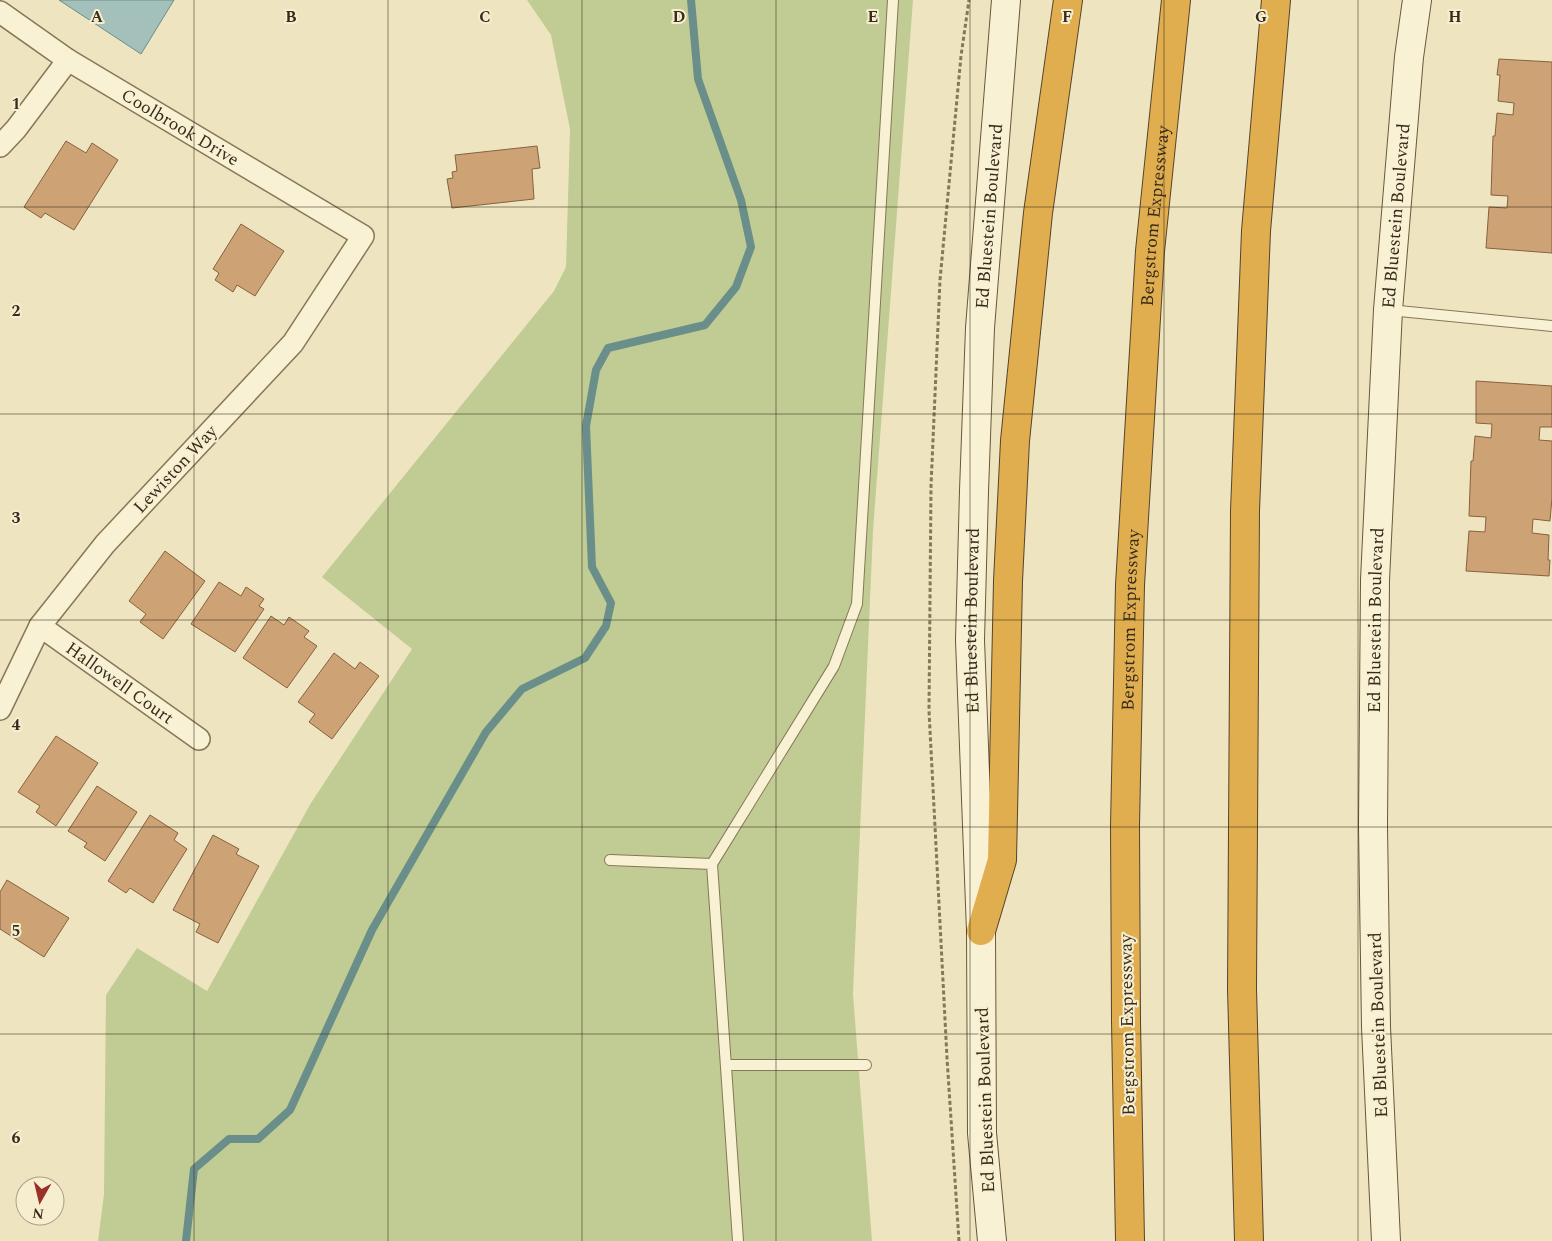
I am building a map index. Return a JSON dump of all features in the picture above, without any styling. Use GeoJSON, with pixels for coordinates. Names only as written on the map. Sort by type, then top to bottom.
{"type":"FeatureCollection","features":[{"type":"Feature","properties":{"kind":"highway"},"geometry":{"type":"LineString","coordinates":[[981,931],[1002,860],[1008,581],[1015,441],[1038,213],[1068,0]]}},
{"type":"Feature","properties":{"kind":"highway","name":"Bergstrom Expressway"},"geometry":{"type":"LineString","coordinates":[[1130,1241],[1126,1021],[1126,826],[1130,585],[1150,251],[1176,0]]}},
{"type":"Feature","properties":{"kind":"highway"},"geometry":{"type":"LineString","coordinates":[[1249,1241],[1242,989],[1245,510],[1256,231],[1276,0]]}},
{"type":"Feature","properties":{"kind":"main road","name":"Ed Bluestein Boulevard"},"geometry":{"type":"LineString","coordinates":[[992,1241],[982,1133],[981,931],[970,640],[980,328],[1006,0]]}},
{"type":"Feature","properties":{"kind":"main road","name":"Ed Bluestein Boulevard"},"geometry":{"type":"LineString","coordinates":[[1386,1241],[1376,1027],[1373,816],[1375,580],[1388,310],[1409,56],[1417,0]]}},
{"type":"Feature","properties":{"kind":"street","name":"Coolbrook Drive"},"geometry":{"type":"LineString","coordinates":[[0,12],[68,60],[363,236]]}},
{"type":"Feature","properties":{"kind":"street"},"geometry":{"type":"LineString","coordinates":[[0,146],[16,130],[68,60]]}},
{"type":"Feature","properties":{"kind":"street","name":"Lewiston Way"},"geometry":{"type":"LineString","coordinates":[[0,709],[40,626],[105,544],[293,343],[363,236]]}},
{"type":"Feature","properties":{"kind":"street","name":"Hallowell Court"},"geometry":{"type":"LineString","coordinates":[[40,626],[199,739]]}},
{"type":"Feature","properties":{"kind":"lane"},"geometry":{"type":"LineString","coordinates":[[738,1241],[712,864],[834,666],[857,604],[893,0]]}},
{"type":"Feature","properties":{"kind":"lane"},"geometry":{"type":"LineString","coordinates":[[1388,310],[1552,326]]}},
{"type":"Feature","properties":{"kind":"lane"},"geometry":{"type":"LineString","coordinates":[[610,860],[712,864]]}},
{"type":"Feature","properties":{"kind":"lane"},"geometry":{"type":"LineString","coordinates":[[726,1064],[866,1065]]}},
{"type":"Feature","properties":{"kind":"green space"},"geometry":{"type":"Polygon","coordinates":[[[527,0],[913,0],[873,531],[853,994],[872,1241],[98,1241],[104,1194],[106,995],[137,948],[207,991],[311,803],[412,649],[322,577],[554,291],[566,267],[570,129],[551,35],[527,0]]]}},
{"type":"Feature","properties":{"kind":"water"},"geometry":{"type":"Polygon","coordinates":[[[59,0],[174,0],[141,54],[59,0]]]}},
{"type":"Feature","properties":{"kind":"building"},"geometry":{"type":"Polygon","coordinates":[[[1499,59],[1552,62],[1552,253],[1486,248],[1489,207],[1507,208],[1508,196],[1491,195],[1493,136],[1495,136],[1497,113],[1513,115],[1514,103],[1498,101],[1500,75],[1497,75],[1499,59]]]}},
{"type":"Feature","properties":{"kind":"building"},"geometry":{"type":"Polygon","coordinates":[[[66,141],[86,153],[92,143],[118,160],[74,230],[45,213],[41,218],[24,207],[66,141]]]}},
{"type":"Feature","properties":{"kind":"building"},"geometry":{"type":"Polygon","coordinates":[[[537,146],[540,168],[532,169],[534,199],[452,208],[447,179],[453,178],[452,172],[457,171],[455,155],[537,146]]]}},
{"type":"Feature","properties":{"kind":"building"},"geometry":{"type":"Polygon","coordinates":[[[241,224],[284,251],[255,296],[237,285],[233,292],[215,280],[219,273],[213,269],[241,224]]]}},
{"type":"Feature","properties":{"kind":"building"},"geometry":{"type":"Polygon","coordinates":[[[1476,381],[1552,386],[1552,427],[1540,427],[1539,440],[1552,441],[1550,521],[1533,519],[1532,533],[1549,535],[1549,576],[1466,571],[1469,531],[1485,532],[1486,517],[1469,516],[1471,461],[1473,461],[1475,436],[1491,438],[1492,424],[1476,423],[1476,381]]]}},
{"type":"Feature","properties":{"kind":"building"},"geometry":{"type":"Polygon","coordinates":[[[165,551],[205,581],[163,639],[140,622],[146,614],[129,601],[165,551]]]}},
{"type":"Feature","properties":{"kind":"building"},"geometry":{"type":"Polygon","coordinates":[[[219,582],[241,596],[246,587],[264,599],[259,606],[264,609],[235,652],[191,624],[219,582]]]}},
{"type":"Feature","properties":{"kind":"building"},"geometry":{"type":"Polygon","coordinates":[[[271,616],[284,625],[289,617],[309,631],[304,637],[317,646],[287,688],[243,658],[271,616]]]}},
{"type":"Feature","properties":{"kind":"building"},"geometry":{"type":"Polygon","coordinates":[[[334,653],[355,669],[360,662],[379,676],[332,739],[309,722],[315,714],[298,702],[334,653]]]}},
{"type":"Feature","properties":{"kind":"building"},"geometry":{"type":"Polygon","coordinates":[[[56,736],[98,763],[56,826],[36,812],[40,806],[18,792],[56,736]]]}},
{"type":"Feature","properties":{"kind":"building"},"geometry":{"type":"Polygon","coordinates":[[[97,786],[137,812],[105,861],[84,847],[87,843],[68,831],[97,786]]]}},
{"type":"Feature","properties":{"kind":"building"},"geometry":{"type":"Polygon","coordinates":[[[150,815],[178,833],[174,840],[187,849],[153,903],[130,888],[126,893],[108,881],[150,815]]]}},
{"type":"Feature","properties":{"kind":"building"},"geometry":{"type":"Polygon","coordinates":[[[213,835],[239,849],[236,854],[259,866],[218,943],[196,932],[200,924],[173,910],[213,835]]]}},
{"type":"Feature","properties":{"kind":"building"},"geometry":{"type":"Polygon","coordinates":[[[7,880],[69,918],[44,957],[0,929],[0,892],[7,880]]]}},
{"type":"Feature","properties":{"kind":"waterway"},"geometry":{"type":"LineString","coordinates":[[186,1241],[194,1169],[229,1139],[258,1139],[290,1110],[372,930],[486,732],[522,689],[585,658],[606,626],[611,603],[592,567],[586,426],[596,370],[608,348],[705,325],[736,287],[751,247],[741,200],[698,79],[691,0]]}}]}
